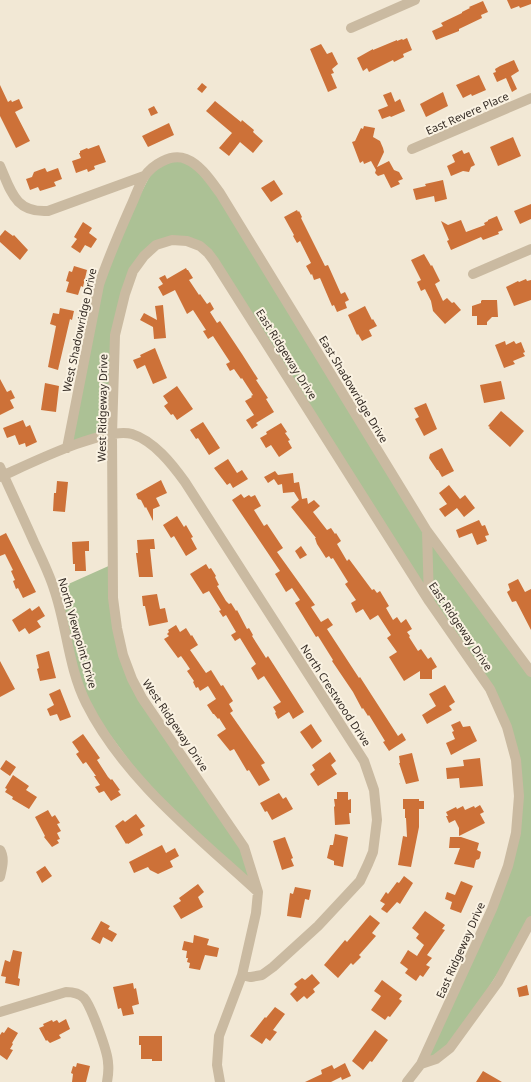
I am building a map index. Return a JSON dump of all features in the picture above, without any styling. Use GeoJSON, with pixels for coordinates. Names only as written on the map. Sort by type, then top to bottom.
{"type":"FeatureCollection","features":[{"type":"Feature","properties":{"kind":"street"},"geometry":{"type":"LineString","coordinates":[[351,28],[415,0]]}},
{"type":"Feature","properties":{"kind":"street","name":"East Revere Place"},"geometry":{"type":"LineString","coordinates":[[412,150],[531,98]]}},
{"type":"Feature","properties":{"kind":"street","name":"East Shadowridge Drive"},"geometry":{"type":"LineString","coordinates":[[144,176],[155,166],[169,158],[185,159],[197,166],[220,193],[427,531],[531,672]]}},
{"type":"Feature","properties":{"kind":"street"},"geometry":{"type":"LineString","coordinates":[[0,166],[12,193],[18,202],[26,209],[36,212],[48,211],[144,176]]}},
{"type":"Feature","properties":{"kind":"street","name":"West Shadowridge Drive"},"geometry":{"type":"LineString","coordinates":[[67,448],[99,284],[108,259],[144,176]]}},
{"type":"Feature","properties":{"kind":"street","name":"West Ridgeway Drive"},"geometry":{"type":"LineString","coordinates":[[172,240],[156,246],[144,256],[133,271],[125,294],[115,335],[112,434],[113,598],[117,628],[123,655],[132,679],[142,698],[244,847],[258,892],[256,913],[242,975],[220,1036],[217,1065],[220,1082]]}},
{"type":"Feature","properties":{"kind":"street","name":"East Ridgeway Drive"},"geometry":{"type":"LineString","coordinates":[[172,240],[187,241],[200,246],[214,261],[429,601],[490,689],[507,727],[516,760],[519,796],[516,832],[508,866],[492,909],[421,1064],[407,1082]]}},
{"type":"Feature","properties":{"kind":"street"},"geometry":{"type":"LineString","coordinates":[[473,274],[531,248]]}},
{"type":"Feature","properties":{"kind":"street","name":"North Crestwood Drive"},"geometry":{"type":"LineString","coordinates":[[1,474],[67,448],[112,434],[130,434],[144,439],[179,473],[364,761],[374,790],[377,820],[373,852],[360,881],[318,926],[273,967],[262,975],[251,977],[242,975]]}},
{"type":"Feature","properties":{"kind":"street","name":"North Viewpoint Drive"},"geometry":{"type":"LineString","coordinates":[[1,474],[49,574],[59,604],[75,674],[85,701],[95,719],[120,755],[156,797],[258,892]]}},
{"type":"Feature","properties":{"kind":"street"},"geometry":{"type":"LineString","coordinates":[[427,531],[429,601]]}},
{"type":"Feature","properties":{"kind":"street"},"geometry":{"type":"LineString","coordinates":[[0,850],[2,854],[3,866],[0,877]]}},
{"type":"Feature","properties":{"kind":"street"},"geometry":{"type":"LineString","coordinates":[[421,1064],[436,1060],[450,1048],[498,982],[531,921]]}},
{"type":"Feature","properties":{"kind":"street"},"geometry":{"type":"LineString","coordinates":[[0,1012],[66,992],[74,992],[84,998],[90,1008],[105,1049],[108,1063],[107,1082]]}},
{"type":"Feature","properties":{"kind":"green space"},"geometry":{"type":"Polygon","coordinates":[[[185,159],[208,178],[427,531],[531,672],[531,921],[450,1048],[421,1064],[492,909],[516,833],[516,760],[490,689],[214,261],[187,241],[156,245],[133,271],[115,335],[112,434],[67,448],[107,259],[155,166],[185,159]]]}},
{"type":"Feature","properties":{"kind":"green space"},"geometry":{"type":"Polygon","coordinates":[[[113,564],[113,598],[132,679],[244,847],[258,892],[156,797],[85,701],[55,590],[113,564]]]}},
{"type":"Feature","properties":{"kind":"building"},"geometry":{"type":"Polygon","coordinates":[[[507,0],[531,0],[531,4],[520,8],[519,6],[511,9],[507,0]]]}},
{"type":"Feature","properties":{"kind":"building"},"geometry":{"type":"Polygon","coordinates":[[[483,1],[488,12],[481,15],[482,18],[459,29],[459,31],[436,40],[432,31],[443,26],[441,23],[483,1]]]}},
{"type":"Feature","properties":{"kind":"building"},"geometry":{"type":"Polygon","coordinates":[[[407,38],[412,50],[403,54],[404,57],[394,62],[393,60],[369,72],[367,68],[363,71],[357,58],[373,49],[407,38]]]}},
{"type":"Feature","properties":{"kind":"building"},"geometry":{"type":"Polygon","coordinates":[[[321,44],[327,54],[332,52],[338,64],[332,69],[334,73],[331,74],[337,88],[328,92],[310,49],[321,44]]]}},
{"type":"Feature","properties":{"kind":"building"},"geometry":{"type":"Polygon","coordinates":[[[514,60],[519,71],[511,76],[517,89],[512,92],[506,78],[497,82],[493,73],[496,72],[495,69],[514,60]]]}},
{"type":"Feature","properties":{"kind":"building"},"geometry":{"type":"Polygon","coordinates":[[[479,75],[486,90],[463,98],[456,85],[479,75]]]}},
{"type":"Feature","properties":{"kind":"building"},"geometry":{"type":"Polygon","coordinates":[[[202,83],[207,87],[202,93],[197,89],[202,83]]]}},
{"type":"Feature","properties":{"kind":"building"},"geometry":{"type":"Polygon","coordinates":[[[0,85],[8,102],[19,99],[23,108],[15,112],[30,141],[16,148],[0,116],[0,85]]]}},
{"type":"Feature","properties":{"kind":"building"},"geometry":{"type":"Polygon","coordinates":[[[391,92],[395,102],[400,99],[405,111],[382,119],[378,110],[388,106],[383,95],[391,92]]]}},
{"type":"Feature","properties":{"kind":"building"},"geometry":{"type":"Polygon","coordinates":[[[443,92],[448,106],[426,117],[420,104],[443,92]]]}},
{"type":"Feature","properties":{"kind":"building"},"geometry":{"type":"Polygon","coordinates":[[[215,101],[241,122],[242,120],[254,130],[253,132],[263,141],[253,153],[240,142],[229,156],[219,148],[232,133],[206,111],[215,101]]]}},
{"type":"Feature","properties":{"kind":"building"},"geometry":{"type":"Polygon","coordinates":[[[154,106],[158,113],[151,116],[148,109],[154,106]]]}},
{"type":"Feature","properties":{"kind":"building"},"geometry":{"type":"Polygon","coordinates":[[[169,123],[174,135],[148,147],[142,136],[169,123]]]}},
{"type":"Feature","properties":{"kind":"building"},"geometry":{"type":"Polygon","coordinates":[[[364,126],[375,128],[373,137],[380,141],[383,148],[384,152],[377,167],[389,161],[394,170],[399,172],[403,179],[398,181],[400,184],[391,188],[384,174],[378,176],[375,173],[376,170],[371,161],[364,164],[363,161],[360,163],[352,142],[355,141],[361,128],[363,129],[364,126]]]}},
{"type":"Feature","properties":{"kind":"building"},"geometry":{"type":"Polygon","coordinates":[[[513,137],[521,156],[498,166],[490,147],[513,137]]]}},
{"type":"Feature","properties":{"kind":"building"},"geometry":{"type":"Polygon","coordinates":[[[99,145],[106,162],[94,166],[95,169],[88,172],[87,169],[76,173],[72,161],[81,158],[79,153],[80,151],[99,145]]]}},
{"type":"Feature","properties":{"kind":"building"},"geometry":{"type":"Polygon","coordinates":[[[462,150],[464,154],[469,152],[475,165],[471,167],[469,172],[463,171],[451,176],[447,166],[455,162],[452,155],[462,150]]]}},
{"type":"Feature","properties":{"kind":"building"},"geometry":{"type":"Polygon","coordinates":[[[45,168],[47,172],[58,168],[62,179],[54,182],[56,186],[40,191],[38,187],[30,190],[26,179],[32,177],[34,172],[45,168]]]}},
{"type":"Feature","properties":{"kind":"building"},"geometry":{"type":"Polygon","coordinates":[[[274,180],[283,194],[271,202],[261,188],[274,180]]]}},
{"type":"Feature","properties":{"kind":"building"},"geometry":{"type":"Polygon","coordinates":[[[443,180],[447,199],[435,202],[434,196],[416,200],[413,189],[426,186],[425,184],[443,180]]]}},
{"type":"Feature","properties":{"kind":"building"},"geometry":{"type":"Polygon","coordinates":[[[531,204],[531,219],[520,224],[514,211],[531,204]]]}},
{"type":"Feature","properties":{"kind":"building"},"geometry":{"type":"Polygon","coordinates":[[[297,210],[302,217],[301,218],[325,266],[328,265],[341,294],[345,292],[349,300],[345,302],[347,308],[337,312],[334,305],[332,306],[320,278],[314,280],[312,274],[311,275],[306,266],[311,263],[300,241],[297,243],[284,217],[297,210]]]}},
{"type":"Feature","properties":{"kind":"building"},"geometry":{"type":"Polygon","coordinates":[[[497,216],[503,230],[498,232],[499,234],[483,240],[481,237],[451,250],[447,241],[449,240],[441,221],[448,225],[461,220],[466,232],[485,225],[484,223],[488,220],[497,216]]]}},
{"type":"Feature","properties":{"kind":"building"},"geometry":{"type":"Polygon","coordinates":[[[83,222],[92,228],[89,233],[97,239],[91,248],[85,245],[80,253],[71,247],[77,239],[74,237],[83,222]]]}},
{"type":"Feature","properties":{"kind":"building"},"geometry":{"type":"Polygon","coordinates":[[[5,230],[13,236],[14,235],[28,250],[20,260],[0,242],[0,236],[5,230]]]}},
{"type":"Feature","properties":{"kind":"building"},"geometry":{"type":"Polygon","coordinates":[[[424,254],[431,266],[432,265],[440,281],[435,284],[443,301],[447,298],[452,303],[454,302],[461,310],[445,324],[433,311],[431,301],[425,289],[421,291],[417,282],[421,280],[411,260],[424,254]]]}},
{"type":"Feature","properties":{"kind":"building"},"geometry":{"type":"Polygon","coordinates":[[[74,266],[87,270],[83,287],[81,286],[78,295],[66,292],[69,282],[66,281],[69,271],[72,272],[74,266]]]}},
{"type":"Feature","properties":{"kind":"building"},"geometry":{"type":"Polygon","coordinates":[[[186,268],[193,278],[189,280],[207,304],[210,302],[214,309],[210,312],[217,323],[220,321],[258,379],[256,380],[268,398],[266,399],[274,412],[256,423],[258,425],[252,429],[246,420],[254,415],[245,401],[253,395],[242,378],[241,379],[234,369],[230,371],[226,364],[230,362],[213,336],[208,339],[203,331],[206,330],[193,310],[187,314],[175,290],[163,296],[158,287],[163,284],[159,278],[165,275],[167,279],[186,268]]]}},
{"type":"Feature","properties":{"kind":"building"},"geometry":{"type":"Polygon","coordinates":[[[526,279],[527,281],[531,280],[531,300],[514,306],[506,287],[526,279]]]}},
{"type":"Feature","properties":{"kind":"building"},"geometry":{"type":"Polygon","coordinates":[[[482,300],[497,300],[498,317],[492,317],[487,322],[487,325],[477,325],[477,316],[472,316],[472,306],[481,303],[482,300]]]}},
{"type":"Feature","properties":{"kind":"building"},"geometry":{"type":"Polygon","coordinates":[[[163,305],[166,338],[154,339],[153,327],[140,320],[144,313],[157,320],[155,306],[163,305]]]}},
{"type":"Feature","properties":{"kind":"building"},"geometry":{"type":"Polygon","coordinates":[[[365,306],[372,320],[373,319],[377,326],[369,330],[372,336],[362,341],[358,334],[357,335],[348,315],[365,306]]]}},
{"type":"Feature","properties":{"kind":"building"},"geometry":{"type":"Polygon","coordinates":[[[60,308],[74,311],[72,320],[70,319],[58,370],[48,367],[56,326],[50,324],[53,313],[59,314],[60,308]]]}},
{"type":"Feature","properties":{"kind":"building"},"geometry":{"type":"Polygon","coordinates":[[[505,341],[506,345],[514,341],[516,344],[521,342],[525,356],[513,361],[515,364],[504,368],[495,345],[505,341]]]}},
{"type":"Feature","properties":{"kind":"building"},"geometry":{"type":"Polygon","coordinates":[[[155,348],[167,378],[153,384],[145,365],[137,369],[133,360],[155,348]]]}},
{"type":"Feature","properties":{"kind":"building"},"geometry":{"type":"Polygon","coordinates":[[[0,379],[7,392],[11,390],[15,398],[10,400],[14,408],[0,415],[0,379]]]}},
{"type":"Feature","properties":{"kind":"building"},"geometry":{"type":"Polygon","coordinates":[[[501,381],[505,399],[484,403],[480,385],[501,381]]]}},
{"type":"Feature","properties":{"kind":"building"},"geometry":{"type":"Polygon","coordinates":[[[45,383],[59,386],[56,412],[41,410],[45,383]]]}},
{"type":"Feature","properties":{"kind":"building"},"geometry":{"type":"Polygon","coordinates":[[[177,386],[193,409],[177,420],[164,406],[168,403],[163,396],[177,386]]]}},
{"type":"Feature","properties":{"kind":"building"},"geometry":{"type":"Polygon","coordinates":[[[426,403],[437,429],[424,436],[415,419],[419,417],[414,408],[426,403]]]}},
{"type":"Feature","properties":{"kind":"building"},"geometry":{"type":"Polygon","coordinates":[[[501,411],[524,431],[510,447],[488,426],[501,411]]]}},
{"type":"Feature","properties":{"kind":"building"},"geometry":{"type":"Polygon","coordinates":[[[23,420],[26,427],[30,425],[37,442],[26,447],[25,443],[19,445],[15,435],[7,438],[3,428],[23,420]]]}},
{"type":"Feature","properties":{"kind":"building"},"geometry":{"type":"Polygon","coordinates":[[[203,422],[220,448],[209,455],[198,438],[196,439],[190,430],[203,422]]]}},
{"type":"Feature","properties":{"kind":"building"},"geometry":{"type":"Polygon","coordinates":[[[281,423],[287,432],[285,433],[290,440],[288,441],[292,448],[279,457],[271,445],[266,448],[260,438],[267,434],[266,432],[281,423]]]}},
{"type":"Feature","properties":{"kind":"building"},"geometry":{"type":"Polygon","coordinates":[[[442,448],[454,471],[442,477],[429,458],[430,454],[442,448]]]}},
{"type":"Feature","properties":{"kind":"building"},"geometry":{"type":"Polygon","coordinates":[[[228,459],[237,473],[242,470],[248,479],[233,488],[230,483],[227,485],[214,468],[228,459]]]}},
{"type":"Feature","properties":{"kind":"building"},"geometry":{"type":"Polygon","coordinates":[[[275,471],[278,475],[293,473],[294,483],[299,482],[302,499],[307,498],[308,504],[314,500],[320,506],[313,512],[327,530],[331,528],[335,534],[336,533],[341,541],[337,544],[347,561],[349,559],[372,590],[374,589],[377,593],[380,591],[389,606],[386,608],[393,620],[397,617],[401,623],[406,619],[412,629],[407,632],[418,651],[421,649],[428,659],[431,657],[437,667],[432,670],[432,679],[420,679],[420,671],[404,681],[389,657],[397,652],[387,638],[391,635],[378,615],[370,620],[363,609],[356,613],[351,603],[356,600],[345,584],[348,582],[333,558],[331,559],[329,556],[326,558],[317,544],[316,538],[291,507],[299,500],[294,492],[283,493],[282,484],[278,485],[274,479],[268,483],[264,477],[275,471]]]}},
{"type":"Feature","properties":{"kind":"building"},"geometry":{"type":"Polygon","coordinates":[[[161,480],[167,493],[156,498],[160,506],[153,509],[153,521],[146,507],[145,508],[141,500],[138,499],[136,494],[161,480]]]}},
{"type":"Feature","properties":{"kind":"building"},"geometry":{"type":"Polygon","coordinates":[[[57,481],[68,482],[65,512],[53,511],[54,493],[56,493],[57,481]]]}},
{"type":"Feature","properties":{"kind":"building"},"geometry":{"type":"Polygon","coordinates":[[[449,485],[460,499],[465,495],[475,508],[464,517],[457,508],[445,517],[439,509],[447,504],[439,493],[449,485]]]}},
{"type":"Feature","properties":{"kind":"building"},"geometry":{"type":"Polygon","coordinates":[[[241,494],[244,498],[249,495],[251,497],[255,495],[261,506],[254,510],[264,526],[267,524],[283,548],[277,552],[315,605],[311,607],[321,622],[328,618],[333,625],[327,629],[398,736],[402,733],[406,740],[389,751],[383,742],[385,741],[369,715],[368,716],[363,708],[362,709],[318,636],[316,637],[295,603],[300,600],[292,588],[286,592],[275,574],[280,571],[232,500],[241,494]]]}},
{"type":"Feature","properties":{"kind":"building"},"geometry":{"type":"Polygon","coordinates":[[[177,516],[184,527],[186,525],[193,537],[191,538],[197,549],[186,556],[174,536],[171,538],[163,525],[177,516]]]}},
{"type":"Feature","properties":{"kind":"building"},"geometry":{"type":"Polygon","coordinates":[[[479,520],[482,526],[485,525],[489,535],[485,536],[487,541],[477,545],[472,533],[459,538],[456,530],[479,520]]]}},
{"type":"Feature","properties":{"kind":"building"},"geometry":{"type":"Polygon","coordinates":[[[6,533],[36,592],[23,598],[18,588],[16,589],[13,581],[15,580],[11,571],[13,570],[5,554],[0,556],[0,536],[6,533]]]}},
{"type":"Feature","properties":{"kind":"building"},"geometry":{"type":"Polygon","coordinates":[[[154,539],[155,549],[150,549],[153,577],[139,577],[136,553],[138,553],[137,540],[154,539]]]}},
{"type":"Feature","properties":{"kind":"building"},"geometry":{"type":"Polygon","coordinates":[[[89,541],[89,551],[85,551],[86,571],[75,571],[75,564],[73,564],[72,542],[89,541]]]}},
{"type":"Feature","properties":{"kind":"building"},"geometry":{"type":"Polygon","coordinates":[[[301,546],[307,555],[300,559],[295,551],[301,546]]]}},
{"type":"Feature","properties":{"kind":"building"},"geometry":{"type":"Polygon","coordinates":[[[206,564],[209,569],[211,568],[216,576],[215,577],[219,585],[217,586],[226,601],[229,604],[231,603],[236,611],[237,610],[247,629],[249,628],[253,635],[252,636],[266,658],[268,656],[304,712],[293,719],[289,712],[278,719],[273,707],[281,702],[264,676],[258,680],[251,668],[256,664],[240,638],[235,641],[231,635],[236,632],[226,615],[223,617],[219,611],[221,610],[209,591],[203,594],[190,574],[206,564]]]}},
{"type":"Feature","properties":{"kind":"building"},"geometry":{"type":"Polygon","coordinates":[[[518,579],[525,592],[531,589],[531,630],[516,601],[512,602],[507,592],[510,590],[508,584],[518,579]]]}},
{"type":"Feature","properties":{"kind":"building"},"geometry":{"type":"Polygon","coordinates":[[[157,594],[160,609],[165,608],[168,622],[149,626],[145,606],[143,606],[142,596],[157,594]]]}},
{"type":"Feature","properties":{"kind":"building"},"geometry":{"type":"Polygon","coordinates":[[[39,606],[45,616],[37,621],[41,627],[29,634],[25,628],[19,632],[12,620],[30,608],[32,611],[39,606]]]}},
{"type":"Feature","properties":{"kind":"building"},"geometry":{"type":"Polygon","coordinates":[[[176,625],[180,632],[186,628],[191,636],[192,635],[198,645],[190,650],[206,673],[211,670],[233,701],[229,704],[233,711],[230,713],[265,763],[261,765],[270,780],[259,786],[249,770],[247,771],[234,749],[230,751],[217,735],[226,729],[219,718],[218,719],[213,714],[207,705],[216,699],[208,686],[200,691],[198,687],[196,688],[193,682],[194,681],[187,671],[190,669],[181,656],[178,658],[164,639],[169,636],[167,634],[169,632],[168,630],[176,625]]]}},
{"type":"Feature","properties":{"kind":"building"},"geometry":{"type":"Polygon","coordinates":[[[49,651],[56,678],[40,681],[36,655],[49,651]]]}},
{"type":"Feature","properties":{"kind":"building"},"geometry":{"type":"Polygon","coordinates":[[[0,661],[15,689],[0,697],[0,661]]]}},
{"type":"Feature","properties":{"kind":"building"},"geometry":{"type":"Polygon","coordinates":[[[445,685],[455,702],[449,706],[452,710],[427,724],[422,715],[436,706],[429,694],[445,685]]]}},
{"type":"Feature","properties":{"kind":"building"},"geometry":{"type":"Polygon","coordinates":[[[60,689],[71,717],[60,721],[57,714],[50,716],[47,709],[54,705],[49,694],[60,689]]]}},
{"type":"Feature","properties":{"kind":"building"},"geometry":{"type":"Polygon","coordinates":[[[460,721],[463,727],[470,726],[477,741],[451,755],[446,743],[455,739],[452,732],[454,731],[451,725],[460,721]]]}},
{"type":"Feature","properties":{"kind":"building"},"geometry":{"type":"Polygon","coordinates":[[[311,724],[322,741],[312,749],[300,732],[311,724]]]}},
{"type":"Feature","properties":{"kind":"building"},"geometry":{"type":"Polygon","coordinates":[[[83,734],[100,758],[97,760],[108,777],[111,780],[112,779],[120,790],[118,791],[121,795],[111,801],[104,791],[99,793],[95,787],[100,785],[94,776],[96,776],[86,762],[83,764],[76,754],[79,752],[72,742],[83,734]]]}},
{"type":"Feature","properties":{"kind":"building"},"geometry":{"type":"Polygon","coordinates":[[[330,752],[336,761],[331,765],[337,774],[318,786],[310,774],[315,770],[312,765],[330,752]]]}},
{"type":"Feature","properties":{"kind":"building"},"geometry":{"type":"Polygon","coordinates":[[[412,753],[419,781],[406,784],[399,763],[399,756],[412,753]]]}},
{"type":"Feature","properties":{"kind":"building"},"geometry":{"type":"Polygon","coordinates":[[[480,758],[483,786],[460,788],[459,778],[447,779],[446,768],[464,766],[463,760],[480,758]]]}},
{"type":"Feature","properties":{"kind":"building"},"geometry":{"type":"Polygon","coordinates":[[[6,760],[16,767],[10,776],[0,769],[6,760]]]}},
{"type":"Feature","properties":{"kind":"building"},"geometry":{"type":"Polygon","coordinates":[[[13,775],[29,786],[26,790],[37,797],[29,809],[12,799],[13,797],[5,792],[7,789],[5,788],[13,775]]]}},
{"type":"Feature","properties":{"kind":"building"},"geometry":{"type":"Polygon","coordinates":[[[337,792],[348,792],[348,800],[351,799],[351,813],[349,813],[350,824],[335,825],[334,799],[337,799],[337,792]]]}},
{"type":"Feature","properties":{"kind":"building"},"geometry":{"type":"Polygon","coordinates":[[[279,793],[283,799],[286,797],[293,809],[272,820],[260,803],[279,793]]]}},
{"type":"Feature","properties":{"kind":"building"},"geometry":{"type":"Polygon","coordinates":[[[403,799],[419,799],[419,801],[424,801],[424,809],[419,809],[419,827],[411,867],[398,865],[403,836],[407,837],[403,799]]]}},
{"type":"Feature","properties":{"kind":"building"},"geometry":{"type":"Polygon","coordinates":[[[480,805],[484,812],[480,814],[485,823],[459,836],[459,828],[455,820],[449,823],[446,812],[456,807],[457,809],[463,806],[465,810],[474,806],[475,808],[480,805]]]}},
{"type":"Feature","properties":{"kind":"building"},"geometry":{"type":"Polygon","coordinates":[[[48,810],[52,817],[55,815],[60,823],[57,824],[61,831],[57,833],[60,839],[57,840],[59,843],[52,847],[44,837],[45,836],[35,817],[48,810]]]}},
{"type":"Feature","properties":{"kind":"building"},"geometry":{"type":"Polygon","coordinates":[[[136,814],[145,826],[140,829],[143,835],[126,844],[115,826],[123,820],[125,822],[136,814]]]}},
{"type":"Feature","properties":{"kind":"building"},"geometry":{"type":"Polygon","coordinates":[[[335,834],[348,837],[343,867],[334,865],[334,861],[327,858],[330,845],[333,845],[335,834]]]}},
{"type":"Feature","properties":{"kind":"building"},"geometry":{"type":"Polygon","coordinates":[[[285,837],[293,858],[291,859],[294,866],[282,870],[273,841],[285,837]]]}},
{"type":"Feature","properties":{"kind":"building"},"geometry":{"type":"Polygon","coordinates":[[[450,837],[461,837],[479,843],[477,850],[481,852],[480,857],[476,860],[474,868],[454,864],[460,848],[449,848],[450,837]]]}},
{"type":"Feature","properties":{"kind":"building"},"geometry":{"type":"Polygon","coordinates":[[[162,845],[166,853],[175,848],[179,856],[170,861],[173,867],[158,874],[150,870],[148,867],[134,873],[129,862],[162,845]]]}},
{"type":"Feature","properties":{"kind":"building"},"geometry":{"type":"Polygon","coordinates":[[[45,866],[52,876],[42,883],[36,872],[45,866]]]}},
{"type":"Feature","properties":{"kind":"building"},"geometry":{"type":"Polygon","coordinates":[[[404,876],[413,883],[400,904],[397,902],[387,913],[381,909],[385,904],[380,901],[386,892],[388,894],[397,882],[399,883],[404,876]]]}},
{"type":"Feature","properties":{"kind":"building"},"geometry":{"type":"Polygon","coordinates":[[[461,881],[473,886],[461,913],[450,909],[452,902],[445,899],[447,892],[455,895],[461,881]]]}},
{"type":"Feature","properties":{"kind":"building"},"geometry":{"type":"Polygon","coordinates":[[[198,884],[204,892],[198,897],[203,907],[181,919],[173,906],[181,901],[179,898],[198,884]]]}},
{"type":"Feature","properties":{"kind":"building"},"geometry":{"type":"Polygon","coordinates":[[[295,887],[311,890],[309,900],[305,899],[301,918],[287,916],[290,893],[293,894],[295,887]]]}},
{"type":"Feature","properties":{"kind":"building"},"geometry":{"type":"Polygon","coordinates":[[[425,911],[445,925],[442,929],[445,930],[427,955],[432,958],[426,965],[430,967],[423,977],[420,975],[416,981],[405,973],[408,969],[400,963],[408,950],[417,956],[424,945],[416,938],[419,934],[412,928],[425,911]]]}},
{"type":"Feature","properties":{"kind":"building"},"geometry":{"type":"Polygon","coordinates":[[[370,915],[380,923],[372,933],[376,936],[359,955],[361,957],[353,965],[351,963],[338,978],[324,965],[345,940],[347,942],[370,915]]]}},
{"type":"Feature","properties":{"kind":"building"},"geometry":{"type":"Polygon","coordinates":[[[101,921],[110,926],[108,929],[117,934],[112,942],[103,937],[100,944],[91,939],[101,921]]]}},
{"type":"Feature","properties":{"kind":"building"},"geometry":{"type":"Polygon","coordinates":[[[194,935],[209,939],[207,945],[219,948],[217,957],[205,955],[200,970],[189,968],[190,963],[187,962],[188,958],[186,958],[187,951],[182,950],[184,941],[193,943],[194,935]]]}},
{"type":"Feature","properties":{"kind":"building"},"geometry":{"type":"Polygon","coordinates":[[[13,950],[22,952],[18,978],[20,979],[19,986],[5,983],[6,977],[1,976],[5,960],[10,962],[13,950]]]}},
{"type":"Feature","properties":{"kind":"building"},"geometry":{"type":"Polygon","coordinates":[[[312,974],[320,983],[313,989],[315,992],[307,999],[304,996],[297,1002],[290,994],[297,987],[294,984],[302,978],[305,980],[312,974]]]}},
{"type":"Feature","properties":{"kind":"building"},"geometry":{"type":"Polygon","coordinates":[[[382,980],[402,995],[399,999],[402,1001],[390,1017],[388,1016],[385,1020],[371,1010],[381,996],[374,991],[382,980]]]}},
{"type":"Feature","properties":{"kind":"building"},"geometry":{"type":"Polygon","coordinates":[[[133,983],[134,989],[136,988],[139,1004],[132,1006],[134,1014],[123,1016],[121,1008],[118,1009],[113,987],[133,983]]]}},
{"type":"Feature","properties":{"kind":"building"},"geometry":{"type":"Polygon","coordinates":[[[527,985],[529,995],[519,997],[517,988],[527,985]]]}},
{"type":"Feature","properties":{"kind":"building"},"geometry":{"type":"Polygon","coordinates":[[[275,1007],[285,1014],[273,1030],[277,1032],[270,1041],[266,1038],[262,1044],[250,1036],[275,1007]]]}},
{"type":"Feature","properties":{"kind":"building"},"geometry":{"type":"Polygon","coordinates":[[[66,1019],[70,1029],[59,1035],[61,1038],[50,1043],[47,1040],[46,1041],[39,1028],[44,1026],[43,1024],[52,1020],[53,1022],[57,1020],[59,1023],[66,1019]]]}},
{"type":"Feature","properties":{"kind":"building"},"geometry":{"type":"Polygon","coordinates":[[[8,1027],[18,1033],[10,1049],[13,1050],[7,1060],[0,1055],[0,1035],[2,1032],[4,1033],[8,1027]]]}},
{"type":"Feature","properties":{"kind":"building"},"geometry":{"type":"Polygon","coordinates":[[[375,1030],[388,1040],[372,1062],[370,1061],[363,1070],[352,1061],[375,1030]]]}},
{"type":"Feature","properties":{"kind":"building"},"geometry":{"type":"Polygon","coordinates":[[[139,1036],[162,1036],[162,1061],[141,1059],[141,1045],[139,1045],[139,1036]]]}},
{"type":"Feature","properties":{"kind":"building"},"geometry":{"type":"Polygon","coordinates":[[[77,1063],[90,1066],[86,1082],[72,1082],[73,1074],[71,1073],[73,1066],[76,1067],[77,1063]]]}},
{"type":"Feature","properties":{"kind":"building"},"geometry":{"type":"Polygon","coordinates":[[[345,1063],[351,1076],[342,1080],[341,1077],[331,1082],[305,1082],[322,1074],[321,1070],[332,1065],[334,1069],[345,1063]]]}},
{"type":"Feature","properties":{"kind":"building"},"geometry":{"type":"Polygon","coordinates":[[[483,1071],[502,1082],[476,1082],[483,1071]]]}}]}
